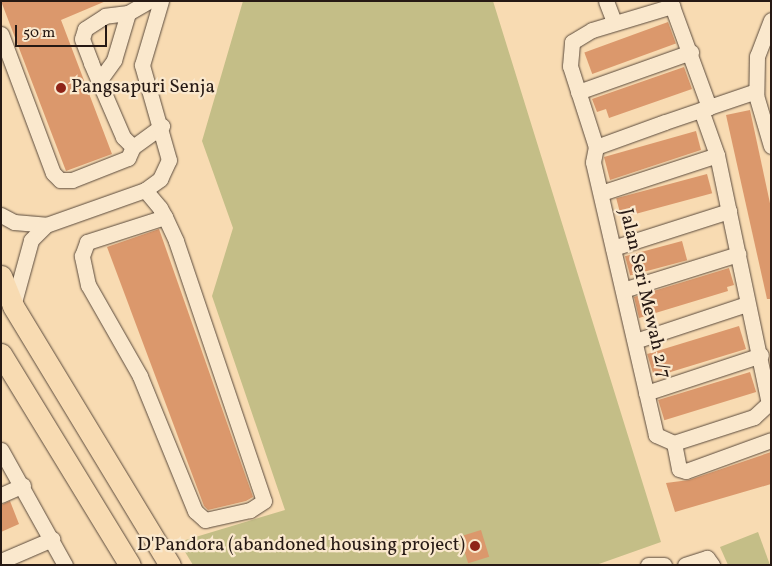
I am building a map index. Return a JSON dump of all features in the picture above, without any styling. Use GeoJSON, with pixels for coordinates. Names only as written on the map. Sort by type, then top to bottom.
{"type":"FeatureCollection","features":[{"type":"Feature","properties":{"kind":"highway"},"geometry":{"type":"LineString","coordinates":[[1,276],[13,306],[170,565]]}},
{"type":"Feature","properties":{"kind":"highway"},"geometry":{"type":"LineString","coordinates":[[1,354],[130,565]]}},
{"type":"Feature","properties":{"kind":"street"},"geometry":{"type":"LineString","coordinates":[[133,147],[123,137],[82,39],[84,29],[104,16],[128,13],[149,1]]}},
{"type":"Feature","properties":{"kind":"street"},"geometry":{"type":"LineString","coordinates":[[1,215],[14,222],[46,225],[145,190],[160,179],[170,160],[162,126],[142,65],[161,1]]}},
{"type":"Feature","properties":{"kind":"street"},"geometry":{"type":"LineString","coordinates":[[606,1],[614,22],[672,6],[691,52],[729,211],[748,304],[761,355],[769,403],[754,417],[674,443],[679,468],[686,471],[771,440]]}},
{"type":"Feature","properties":{"kind":"street"},"geometry":{"type":"LineString","coordinates":[[99,81],[114,60],[128,13]]}},
{"type":"Feature","properties":{"kind":"street"},"geometry":{"type":"LineString","coordinates":[[771,20],[757,56],[756,91],[768,126],[771,146]]}},
{"type":"Feature","properties":{"kind":"street","name":"Jalan Seri Mewah 2/7"},"geometry":{"type":"LineString","coordinates":[[614,22],[572,42],[570,66],[594,154],[613,248],[656,435],[674,443]]}},
{"type":"Feature","properties":{"kind":"street"},"geometry":{"type":"LineString","coordinates":[[1,34],[53,174],[72,180],[128,158],[133,147],[162,126]]}},
{"type":"Feature","properties":{"kind":"street"},"geometry":{"type":"LineString","coordinates":[[578,92],[691,52]]}},
{"type":"Feature","properties":{"kind":"street"},"geometry":{"type":"LineString","coordinates":[[594,154],[705,108],[756,91]]}},
{"type":"Feature","properties":{"kind":"street"},"geometry":{"type":"LineString","coordinates":[[601,193],[716,155]]}},
{"type":"Feature","properties":{"kind":"street"},"geometry":{"type":"LineString","coordinates":[[145,190],[164,217],[264,501],[250,510],[205,520],[196,511],[140,376],[88,285],[82,256],[87,242],[164,217]]}},
{"type":"Feature","properties":{"kind":"street"},"geometry":{"type":"LineString","coordinates":[[613,248],[729,211]]}},
{"type":"Feature","properties":{"kind":"street"},"geometry":{"type":"LineString","coordinates":[[13,306],[31,240],[46,225]]}},
{"type":"Feature","properties":{"kind":"street"},"geometry":{"type":"LineString","coordinates":[[623,290],[738,254]]}},
{"type":"Feature","properties":{"kind":"street"},"geometry":{"type":"LineString","coordinates":[[635,341],[748,304]]}},
{"type":"Feature","properties":{"kind":"street"},"geometry":{"type":"LineString","coordinates":[[646,393],[761,355]]}},
{"type":"Feature","properties":{"kind":"street"},"geometry":{"type":"LineString","coordinates":[[1,450],[23,485],[65,565]]}},
{"type":"Feature","properties":{"kind":"street"},"geometry":{"type":"LineString","coordinates":[[1,494],[23,485]]}},
{"type":"Feature","properties":{"kind":"street"},"geometry":{"type":"LineString","coordinates":[[1,561],[52,539]]}},
{"type":"Feature","properties":{"kind":"street"},"geometry":{"type":"LineString","coordinates":[[685,565],[711,562]]}},
{"type":"Feature","properties":{"kind":"shaded area"},"geometry":{"type":"Polygon","coordinates":[[[243,1],[493,1],[661,542],[596,565],[193,565],[179,542],[285,510],[212,296],[233,228],[202,141],[243,1]]]}},
{"type":"Feature","properties":{"kind":"shaded area"},"geometry":{"type":"Polygon","coordinates":[[[758,532],[770,565],[728,565],[720,547],[758,532]]]}},
{"type":"Feature","properties":{"kind":"building","name":"Pangsapuri Senja"},"geometry":{"type":"Polygon","coordinates":[[[1,1],[106,1],[61,20],[112,154],[66,171],[1,1]]]}},
{"type":"Feature","properties":{"kind":"building"},"geometry":{"type":"Polygon","coordinates":[[[668,22],[676,44],[592,74],[584,52],[668,22]]]}},
{"type":"Feature","properties":{"kind":"building"},"geometry":{"type":"Polygon","coordinates":[[[684,67],[692,89],[609,118],[606,109],[597,112],[592,99],[684,67]]]}},
{"type":"Feature","properties":{"kind":"building"},"geometry":{"type":"Polygon","coordinates":[[[750,110],[771,208],[771,299],[767,299],[726,115],[750,110]]]}},
{"type":"Feature","properties":{"kind":"building"},"geometry":{"type":"Polygon","coordinates":[[[696,131],[701,150],[610,180],[604,157],[696,131]]]}},
{"type":"Feature","properties":{"kind":"building"},"geometry":{"type":"Polygon","coordinates":[[[707,174],[712,193],[621,218],[616,198],[707,174]]]}},
{"type":"Feature","properties":{"kind":"building"},"geometry":{"type":"Polygon","coordinates":[[[159,229],[253,497],[246,501],[208,510],[204,506],[107,247],[159,229]]]}},
{"type":"Feature","properties":{"kind":"building"},"geometry":{"type":"Polygon","coordinates":[[[682,241],[687,260],[630,276],[625,256],[682,241]]]}},
{"type":"Feature","properties":{"kind":"building"},"geometry":{"type":"Polygon","coordinates":[[[729,268],[734,285],[727,287],[728,291],[639,318],[634,297],[729,268]]]}},
{"type":"Feature","properties":{"kind":"building"},"geometry":{"type":"Polygon","coordinates":[[[739,326],[746,349],[654,377],[647,354],[739,326]]]}},
{"type":"Feature","properties":{"kind":"building"},"geometry":{"type":"Polygon","coordinates":[[[750,372],[756,392],[664,420],[658,400],[750,372]]]}},
{"type":"Feature","properties":{"kind":"building"},"geometry":{"type":"Polygon","coordinates":[[[771,452],[771,484],[675,512],[666,483],[689,480],[771,452]]]}},
{"type":"Feature","properties":{"kind":"building"},"geometry":{"type":"Polygon","coordinates":[[[10,501],[19,524],[1,532],[1,505],[10,501]]]}},
{"type":"Feature","properties":{"kind":"building","name":"D'Pandora (abandoned housing project)"},"geometry":{"type":"Polygon","coordinates":[[[481,530],[489,557],[468,563],[460,536],[481,530]]]}},
{"type":"Feature","properties":{"kind":"place","name":"Pangsapuri Senja"},"geometry":{"type":"Point","coordinates":[61,88]}},
{"type":"Feature","properties":{"kind":"place","name":"D'Pandora (abandoned housing project)"},"geometry":{"type":"Point","coordinates":[475,546]}}]}
